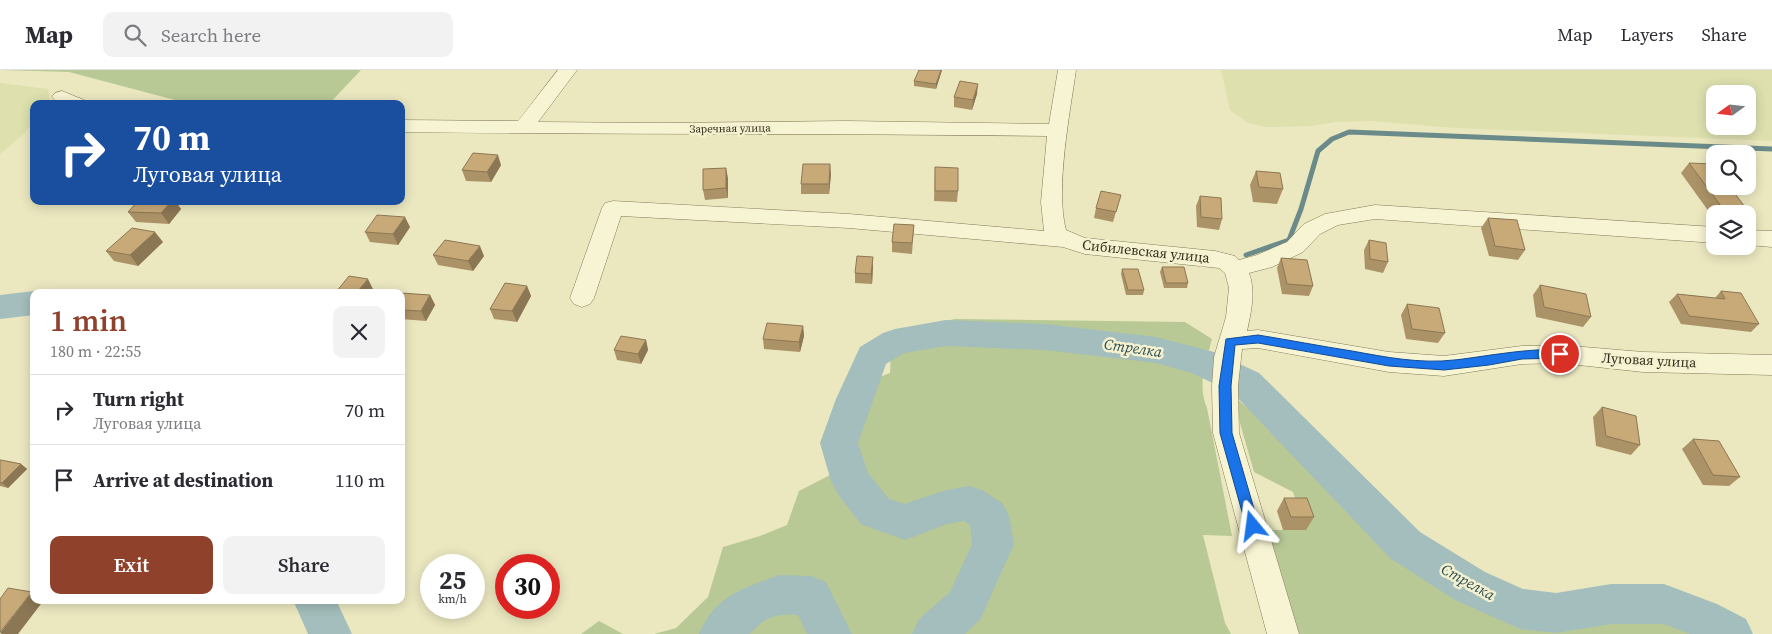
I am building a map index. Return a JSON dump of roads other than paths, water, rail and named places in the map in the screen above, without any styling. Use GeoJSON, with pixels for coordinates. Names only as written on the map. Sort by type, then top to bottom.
{"type":"FeatureCollection","features":[{"type":"Feature","properties":{"kind":"street"},"geometry":{"type":"LineString","coordinates":[[524,127],[568,70]]}},
{"type":"Feature","properties":{"kind":"street","name":"Сибилевская улица"},"geometry":{"type":"LineString","coordinates":[[1068,70],[1058,130],[1052,221],[1055,232],[1064,240],[1085,246],[1215,259],[1227,262],[1234,270]]}},
{"type":"Feature","properties":{"kind":"street","name":"Заречная улица"},"geometry":{"type":"LineString","coordinates":[[405,126],[662,129],[846,127],[1058,130]]}},
{"type":"Feature","properties":{"kind":"street"},"geometry":{"type":"LineString","coordinates":[[582,298],[613,208],[849,221],[1064,240]]}},
{"type":"Feature","properties":{"kind":"street"},"geometry":{"type":"LineString","coordinates":[[1283,634],[1226,433],[1225,386],[1229,349],[1241,299],[1239,278],[1234,270],[1264,261],[1295,247],[1312,229],[1333,219],[1374,212],[1706,235]]}},
{"type":"Feature","properties":{"kind":"street"},"geometry":{"type":"LineString","coordinates":[[1756,238],[1772,239]]}},
{"type":"Feature","properties":{"kind":"street","name":"Луговая улица"},"geometry":{"type":"LineString","coordinates":[[1229,349],[1258,339],[1389,362],[1444,366],[1522,355],[1560,354],[1643,362],[1772,365]]}},
{"type":"Feature","properties":{"kind":"waterway"},"geometry":{"type":"LineString","coordinates":[[1246,255],[1289,240],[1301,209],[1318,151],[1332,139],[1349,132],[1772,149]]}},
{"type":"Feature","properties":{"kind":"waterway","name":"Стрелка"},"geometry":{"type":"LineString","coordinates":[[0,307],[30,303]]}},
{"type":"Feature","properties":{"kind":"waterway","name":"Стрелка"},"geometry":{"type":"LineString","coordinates":[[934,634],[965,606],[993,544],[989,516],[970,503],[946,507],[905,522],[875,512],[851,481],[839,443],[854,399],[872,356],[895,342],[946,333],[1045,337],[1156,350],[1202,362],[1246,383],[1405,545],[1470,586],[1520,609],[1556,613],[1611,604],[1664,604],[1702,618],[1731,634]]}},
{"type":"Feature","properties":{"kind":"waterway","name":"Стрелка"},"geometry":{"type":"LineString","coordinates":[[721,634],[747,607],[779,595],[811,596],[830,634]]}},
{"type":"Feature","properties":{"kind":"waterway","name":"Стрелка"},"geometry":{"type":"LineString","coordinates":[[316,604],[330,634]]}}]}
